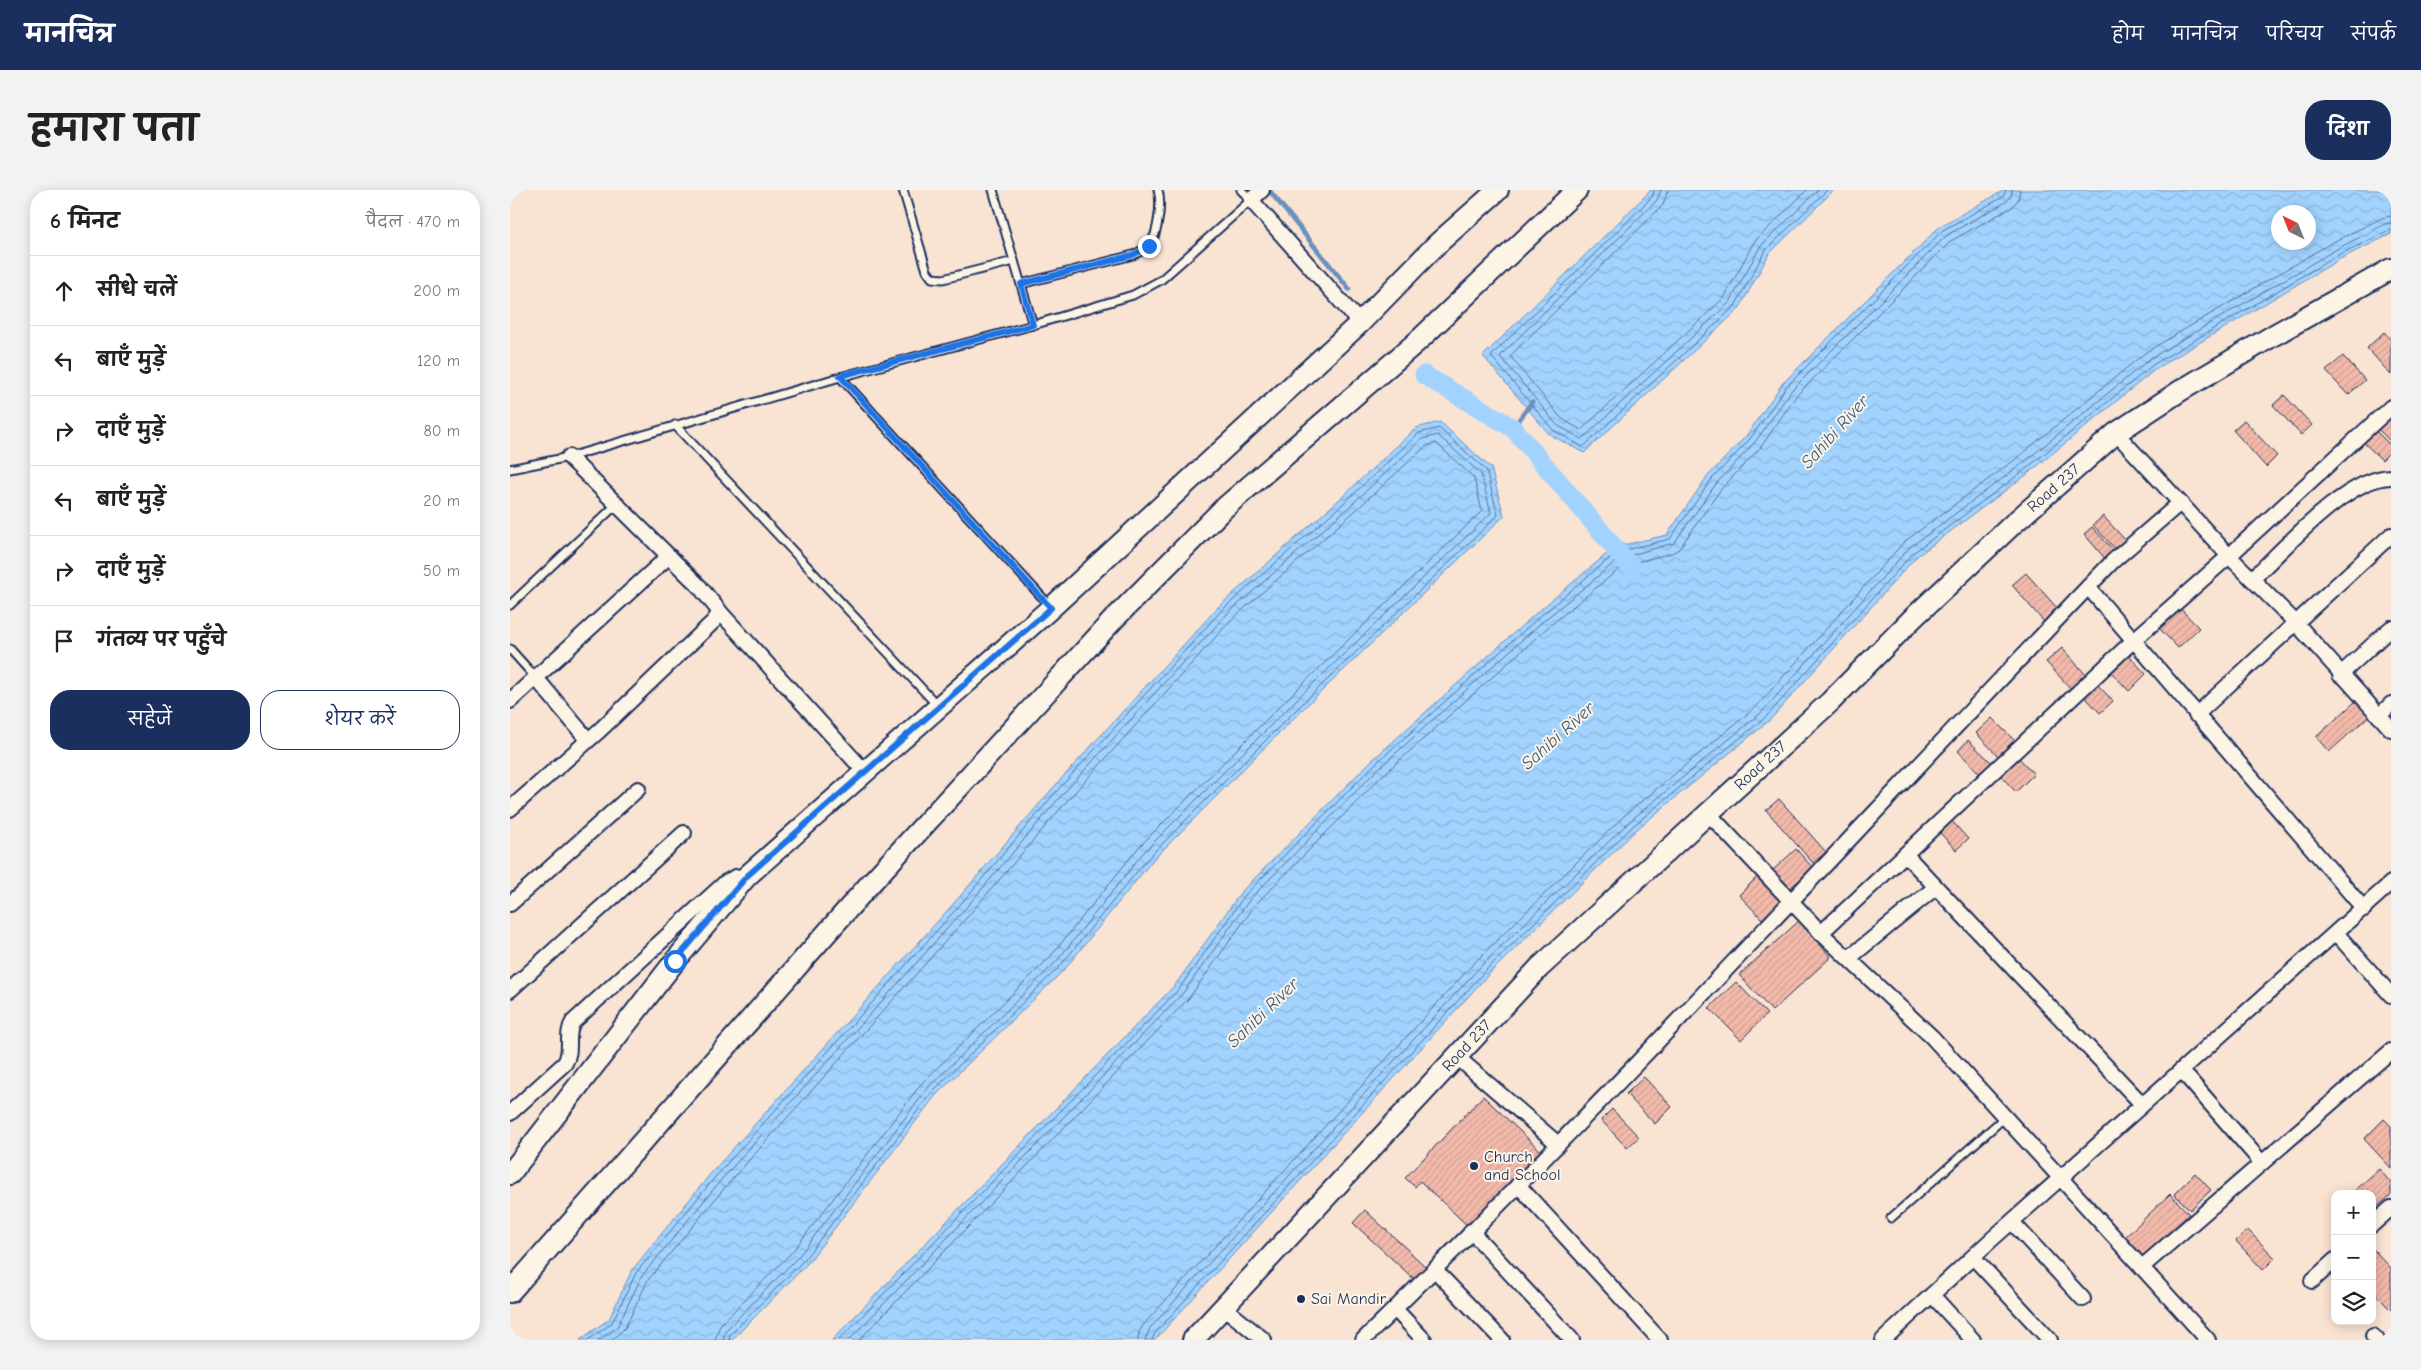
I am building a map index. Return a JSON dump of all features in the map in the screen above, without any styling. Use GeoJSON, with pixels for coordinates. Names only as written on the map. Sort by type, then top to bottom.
{"type":"FeatureCollection","features":[{"type":"Feature","properties":{"kind":"street"},"geometry":{"type":"LineString","coordinates":[[1262,190],[1251,200],[1360,322]]}},
{"type":"Feature","properties":{"kind":"street"},"geometry":{"type":"LineString","coordinates":[[510,1174],[675,961],[747,876],[1051,608],[1360,322],[1436,246],[1498,190]]}},
{"type":"Feature","properties":{"kind":"street"},"geometry":{"type":"LineString","coordinates":[[510,1292],[869,885],[1113,620],[1223,510],[1419,340],[1577,190]]}},
{"type":"Feature","properties":{"kind":"street","name":"Road 237"},"geometry":{"type":"LineString","coordinates":[[1193,1340],[1539,968],[1830,702],[1913,618],[1992,544],[2116,433],[2256,345],[2391,269]]}},
{"type":"Feature","properties":{"kind":"street"},"geometry":{"type":"LineString","coordinates":[[1822,933],[2134,640],[2229,556],[2391,407]]}},
{"type":"Feature","properties":{"kind":"street"},"geometry":{"type":"LineString","coordinates":[[2116,433],[2229,556],[2296,623],[2340,675],[2391,729]]}},
{"type":"Feature","properties":{"kind":"street"},"geometry":{"type":"LineString","coordinates":[[569,457],[710,598],[720,612],[865,772]]}},
{"type":"Feature","properties":{"kind":"street"},"geometry":{"type":"LineString","coordinates":[[2252,579],[2340,498],[2379,477],[2391,477]]}},
{"type":"Feature","properties":{"kind":"street"},"geometry":{"type":"LineString","coordinates":[[1363,1340],[1436,1270],[1471,1231],[1558,1144],[2088,587],[2113,562],[2180,503]]}},
{"type":"Feature","properties":{"kind":"street"},"geometry":{"type":"LineString","coordinates":[[2196,715],[2391,535]]}},
{"type":"Feature","properties":{"kind":"street"},"geometry":{"type":"LineString","coordinates":[[510,701],[669,556]]}},
{"type":"Feature","properties":{"kind":"street"},"geometry":{"type":"LineString","coordinates":[[2088,587],[2364,909]]}},
{"type":"Feature","properties":{"kind":"street"},"geometry":{"type":"LineString","coordinates":[[510,810],[588,740],[714,621],[720,612]]}},
{"type":"Feature","properties":{"kind":"street"},"geometry":{"type":"LineString","coordinates":[[2340,675],[2391,628]]}},
{"type":"Feature","properties":{"kind":"street"},"geometry":{"type":"LineString","coordinates":[[536,678],[588,740]]}},
{"type":"Feature","properties":{"kind":"street"},"geometry":{"type":"LineString","coordinates":[[2379,716],[2391,704]]}},
{"type":"Feature","properties":{"kind":"street"},"geometry":{"type":"LineString","coordinates":[[510,904],[638,789]]}},
{"type":"Feature","properties":{"kind":"street"},"geometry":{"type":"LineString","coordinates":[[1709,814],[1822,933],[1932,1037],[2006,1116],[2208,1340]]}},
{"type":"Feature","properties":{"kind":"street"},"geometry":{"type":"LineString","coordinates":[[510,990],[684,834]]}},
{"type":"Feature","properties":{"kind":"street"},"geometry":{"type":"LineString","coordinates":[[1906,855],[2142,1104]]}},
{"type":"Feature","properties":{"kind":"street"},"geometry":{"type":"LineString","coordinates":[[510,1113],[565,1063],[570,1054],[570,1028],[573,1022],[726,882],[736,877],[747,876]]}},
{"type":"Feature","properties":{"kind":"street"},"geometry":{"type":"LineString","coordinates":[[1888,1338],[1972,1257],[2391,883]]}},
{"type":"Feature","properties":{"kind":"street"},"geometry":{"type":"LineString","coordinates":[[1850,958],[1936,887]]}},
{"type":"Feature","properties":{"kind":"street"},"geometry":{"type":"LineString","coordinates":[[2336,933],[2391,995]]}},
{"type":"Feature","properties":{"kind":"street"},"geometry":{"type":"LineString","coordinates":[[2142,1268],[2391,1051]]}},
{"type":"Feature","properties":{"kind":"street"},"geometry":{"type":"LineString","coordinates":[[1457,1057],[1558,1144]]}},
{"type":"Feature","properties":{"kind":"street"},"geometry":{"type":"LineString","coordinates":[[2181,1070],[2262,1163]]}},
{"type":"Feature","properties":{"kind":"street"},"geometry":{"type":"LineString","coordinates":[[1518,1185],[1660,1340]]}},
{"type":"Feature","properties":{"kind":"street"},"geometry":{"type":"LineString","coordinates":[[2376,1221],[2391,1208]]}},
{"type":"Feature","properties":{"kind":"street"},"geometry":{"type":"LineString","coordinates":[[2012,1222],[2083,1299]]}},
{"type":"Feature","properties":{"kind":"street"},"geometry":{"type":"LineString","coordinates":[[1471,1231],[1572,1340]]}},
{"type":"Feature","properties":{"kind":"street"},"geometry":{"type":"LineString","coordinates":[[1972,1257],[2050,1340]]}},
{"type":"Feature","properties":{"kind":"street"},"geometry":{"type":"LineString","coordinates":[[2312,1281],[2331,1264]]}},
{"type":"Feature","properties":{"kind":"street"},"geometry":{"type":"LineString","coordinates":[[1436,1270],[1502,1340]]}},
{"type":"Feature","properties":{"kind":"street"},"geometry":{"type":"LineString","coordinates":[[1932,1295],[1973,1340]]}},
{"type":"Feature","properties":{"kind":"street"},"geometry":{"type":"LineString","coordinates":[[1223,1307],[1264,1340]]}},
{"type":"Feature","properties":{"kind":"street"},"geometry":{"type":"LineString","coordinates":[[1395,1309],[1424,1340]]}},
{"type":"Feature","properties":{"kind":"lane"},"geometry":{"type":"LineString","coordinates":[[902,190],[927,270],[932,278],[943,280],[1014,262]]}},
{"type":"Feature","properties":{"kind":"lane"},"geometry":{"type":"LineString","coordinates":[[994,190],[1033,325]]}},
{"type":"Feature","properties":{"kind":"lane"},"geometry":{"type":"LineString","coordinates":[[1021,284],[1133,255],[1143,250],[1153,238],[1160,204],[1158,190]]}},
{"type":"Feature","properties":{"kind":"lane"},"geometry":{"type":"LineString","coordinates":[[510,469],[569,457],[840,376],[1033,325],[1133,295],[1155,284],[1251,200],[1241,190]]}},
{"type":"Feature","properties":{"kind":"lane"},"geometry":{"type":"LineString","coordinates":[[840,376],[1051,608]]}},
{"type":"Feature","properties":{"kind":"lane"},"geometry":{"type":"LineString","coordinates":[[675,424],[940,707]]}},
{"type":"Feature","properties":{"kind":"lane"},"geometry":{"type":"LineString","coordinates":[[510,605],[616,504]]}},
{"type":"Feature","properties":{"kind":"lane"},"geometry":{"type":"LineString","coordinates":[[510,649],[536,678]]}},
{"type":"Feature","properties":{"kind":"lane"},"geometry":{"type":"LineString","coordinates":[[1891,1218],[2006,1116]]}},
{"type":"Feature","properties":{"kind":"water"},"geometry":{"type":"Polygon","coordinates":[[[1651,190],[1834,190],[1769,254],[1739,309],[1584,453],[1549,434],[1483,356],[1651,190]]]}},
{"type":"Feature","properties":{"kind":"water","name":"Sahibi River"},"geometry":{"type":"Polygon","coordinates":[[[2005,190],[2391,190],[2391,234],[2340,259],[2157,368],[2025,476],[1916,557],[1770,720],[1637,829],[1488,975],[1155,1340],[832,1340],[1175,985],[1241,892],[1370,762],[1535,614],[1615,547],[1667,535],[1707,477],[1746,436],[1782,384],[1940,226],[2005,190]]]}},
{"type":"Feature","properties":{"kind":"water"},"geometry":{"type":"Polygon","coordinates":[[[1440,422],[1491,468],[1504,516],[1302,710],[1152,861],[1064,970],[936,1095],[808,1263],[732,1340],[580,1340],[609,1319],[632,1270],[712,1172],[955,902],[1052,789],[1218,607],[1342,497],[1416,428],[1440,422]]]}},
{"type":"Feature","properties":{"kind":"building"},"geometry":{"type":"Polygon","coordinates":[[[2384,332],[2391,340],[2391,375],[2367,348],[2384,332]]]}},
{"type":"Feature","properties":{"kind":"building"},"geometry":{"type":"Polygon","coordinates":[[[2343,356],[2365,380],[2348,395],[2326,371],[2343,356]]]}},
{"type":"Feature","properties":{"kind":"building"},"geometry":{"type":"Polygon","coordinates":[[[2284,395],[2312,425],[2301,435],[2273,405],[2284,395]]]}},
{"type":"Feature","properties":{"kind":"building"},"geometry":{"type":"Polygon","coordinates":[[[2391,413],[2391,442],[2375,426],[2391,413]]]}},
{"type":"Feature","properties":{"kind":"building"},"geometry":{"type":"Polygon","coordinates":[[[2244,420],[2277,456],[2266,467],[2233,430],[2244,420]]]}},
{"type":"Feature","properties":{"kind":"building"},"geometry":{"type":"Polygon","coordinates":[[[2372,427],[2391,446],[2391,451],[2382,460],[2360,439],[2372,427]]]}},
{"type":"Feature","properties":{"kind":"building"},"geometry":{"type":"Polygon","coordinates":[[[2103,516],[2130,545],[2120,554],[2093,525],[2103,516]]]}},
{"type":"Feature","properties":{"kind":"building"},"geometry":{"type":"Polygon","coordinates":[[[2092,527],[2117,554],[2108,562],[2084,534],[2092,527]]]}},
{"type":"Feature","properties":{"kind":"building"},"geometry":{"type":"Polygon","coordinates":[[[2026,573],[2058,609],[2044,622],[2012,585],[2026,573]]]}},
{"type":"Feature","properties":{"kind":"building"},"geometry":{"type":"Polygon","coordinates":[[[2178,606],[2199,628],[2178,648],[2157,626],[2178,606]]]}},
{"type":"Feature","properties":{"kind":"building"},"geometry":{"type":"Polygon","coordinates":[[[2062,648],[2088,677],[2073,691],[2046,662],[2062,648]]]}},
{"type":"Feature","properties":{"kind":"building"},"geometry":{"type":"Polygon","coordinates":[[[2129,656],[2146,674],[2129,691],[2111,672],[2129,656]]]}},
{"type":"Feature","properties":{"kind":"building"},"geometry":{"type":"Polygon","coordinates":[[[2097,684],[2113,701],[2100,713],[2084,696],[2097,684]]]}},
{"type":"Feature","properties":{"kind":"building"},"geometry":{"type":"Polygon","coordinates":[[[2356,701],[2370,715],[2329,752],[2316,737],[2356,701]]]}},
{"type":"Feature","properties":{"kind":"building"},"geometry":{"type":"Polygon","coordinates":[[[1992,718],[2016,742],[2000,758],[1976,733],[1992,718]]]}},
{"type":"Feature","properties":{"kind":"building"},"geometry":{"type":"Polygon","coordinates":[[[1968,740],[1993,764],[1981,775],[1958,751],[1968,740]]]}},
{"type":"Feature","properties":{"kind":"building"},"geometry":{"type":"Polygon","coordinates":[[[2018,757],[2034,774],[2016,792],[1999,774],[2018,757]]]}},
{"type":"Feature","properties":{"kind":"building"},"geometry":{"type":"Polygon","coordinates":[[[1779,799],[1826,852],[1813,863],[1766,810],[1779,799]]]}},
{"type":"Feature","properties":{"kind":"building"},"geometry":{"type":"Polygon","coordinates":[[[1951,820],[1968,839],[1956,850],[1939,832],[1951,820]]]}},
{"type":"Feature","properties":{"kind":"building"},"geometry":{"type":"Polygon","coordinates":[[[1796,849],[1813,868],[1790,888],[1773,870],[1796,849]]]}},
{"type":"Feature","properties":{"kind":"building"},"geometry":{"type":"Polygon","coordinates":[[[1759,875],[1783,900],[1762,919],[1739,895],[1759,875]]]}},
{"type":"Feature","properties":{"kind":"building"},"geometry":{"type":"Polygon","coordinates":[[[1799,921],[1831,957],[1772,1011],[1739,975],[1799,921]]]}},
{"type":"Feature","properties":{"kind":"building"},"geometry":{"type":"Polygon","coordinates":[[[1736,982],[1767,1014],[1741,1040],[1709,1008],[1736,982]]]}},
{"type":"Feature","properties":{"kind":"building"},"geometry":{"type":"Polygon","coordinates":[[[1644,1077],[1672,1107],[1655,1124],[1626,1094],[1644,1077]]]}},
{"type":"Feature","properties":{"kind":"building","name":"Church and School"},"geometry":{"type":"Polygon","coordinates":[[[1483,1096],[1543,1153],[1471,1229],[1420,1181],[1415,1187],[1405,1178],[1483,1096]]]}},
{"type":"Feature","properties":{"kind":"building"},"geometry":{"type":"Polygon","coordinates":[[[1612,1109],[1639,1137],[1627,1148],[1601,1120],[1612,1109]]]}},
{"type":"Feature","properties":{"kind":"building"},"geometry":{"type":"Polygon","coordinates":[[[2384,1119],[2391,1126],[2391,1168],[2364,1139],[2384,1119]]]}},
{"type":"Feature","properties":{"kind":"building"},"geometry":{"type":"Polygon","coordinates":[[[2379,1169],[2391,1183],[2391,1195],[2376,1208],[2376,1190],[2355,1190],[2379,1169]]]}},
{"type":"Feature","properties":{"kind":"building"},"geometry":{"type":"Polygon","coordinates":[[[2195,1173],[2211,1190],[2190,1210],[2174,1194],[2195,1173]]]}},
{"type":"Feature","properties":{"kind":"building"},"geometry":{"type":"Polygon","coordinates":[[[2170,1194],[2189,1214],[2141,1260],[2122,1240],[2170,1194]]]}},
{"type":"Feature","properties":{"kind":"building"},"geometry":{"type":"Polygon","coordinates":[[[1365,1210],[1427,1268],[1415,1280],[1353,1223],[1365,1210]]]}},
{"type":"Feature","properties":{"kind":"building"},"geometry":{"type":"Polygon","coordinates":[[[2248,1230],[2275,1258],[2263,1270],[2236,1241],[2248,1230]]]}},
{"type":"Feature","properties":{"kind":"building"},"geometry":{"type":"Polygon","coordinates":[[[2376,1252],[2391,1268],[2391,1310],[2376,1295],[2376,1252]]]}},
{"type":"Feature","properties":{"kind":"waterway"},"geometry":{"type":"LineString","coordinates":[[1269,190],[1349,289]]}},
{"type":"Feature","properties":{"kind":"waterway"},"geometry":{"type":"LineString","coordinates":[[1424,375],[1513,428],[1631,567]]}},
{"type":"Feature","properties":{"kind":"waterway"},"geometry":{"type":"LineString","coordinates":[[1513,428],[1532,402]]}},
{"type":"Feature","properties":{"kind":"place","name":"Church and School"},"geometry":{"type":"Point","coordinates":[1474,1166]}},
{"type":"Feature","properties":{"kind":"place","name":"Sai Mandir"},"geometry":{"type":"Point","coordinates":[1301,1299]}},
{"type":"Feature","properties":{"kind":"route"},"geometry":{"type":"LineString","coordinates":[[675,961],[747,876],[775,854],[1051,608],[840,376],[1033,325],[1021,284],[1133,255],[1149,246]]}}]}
